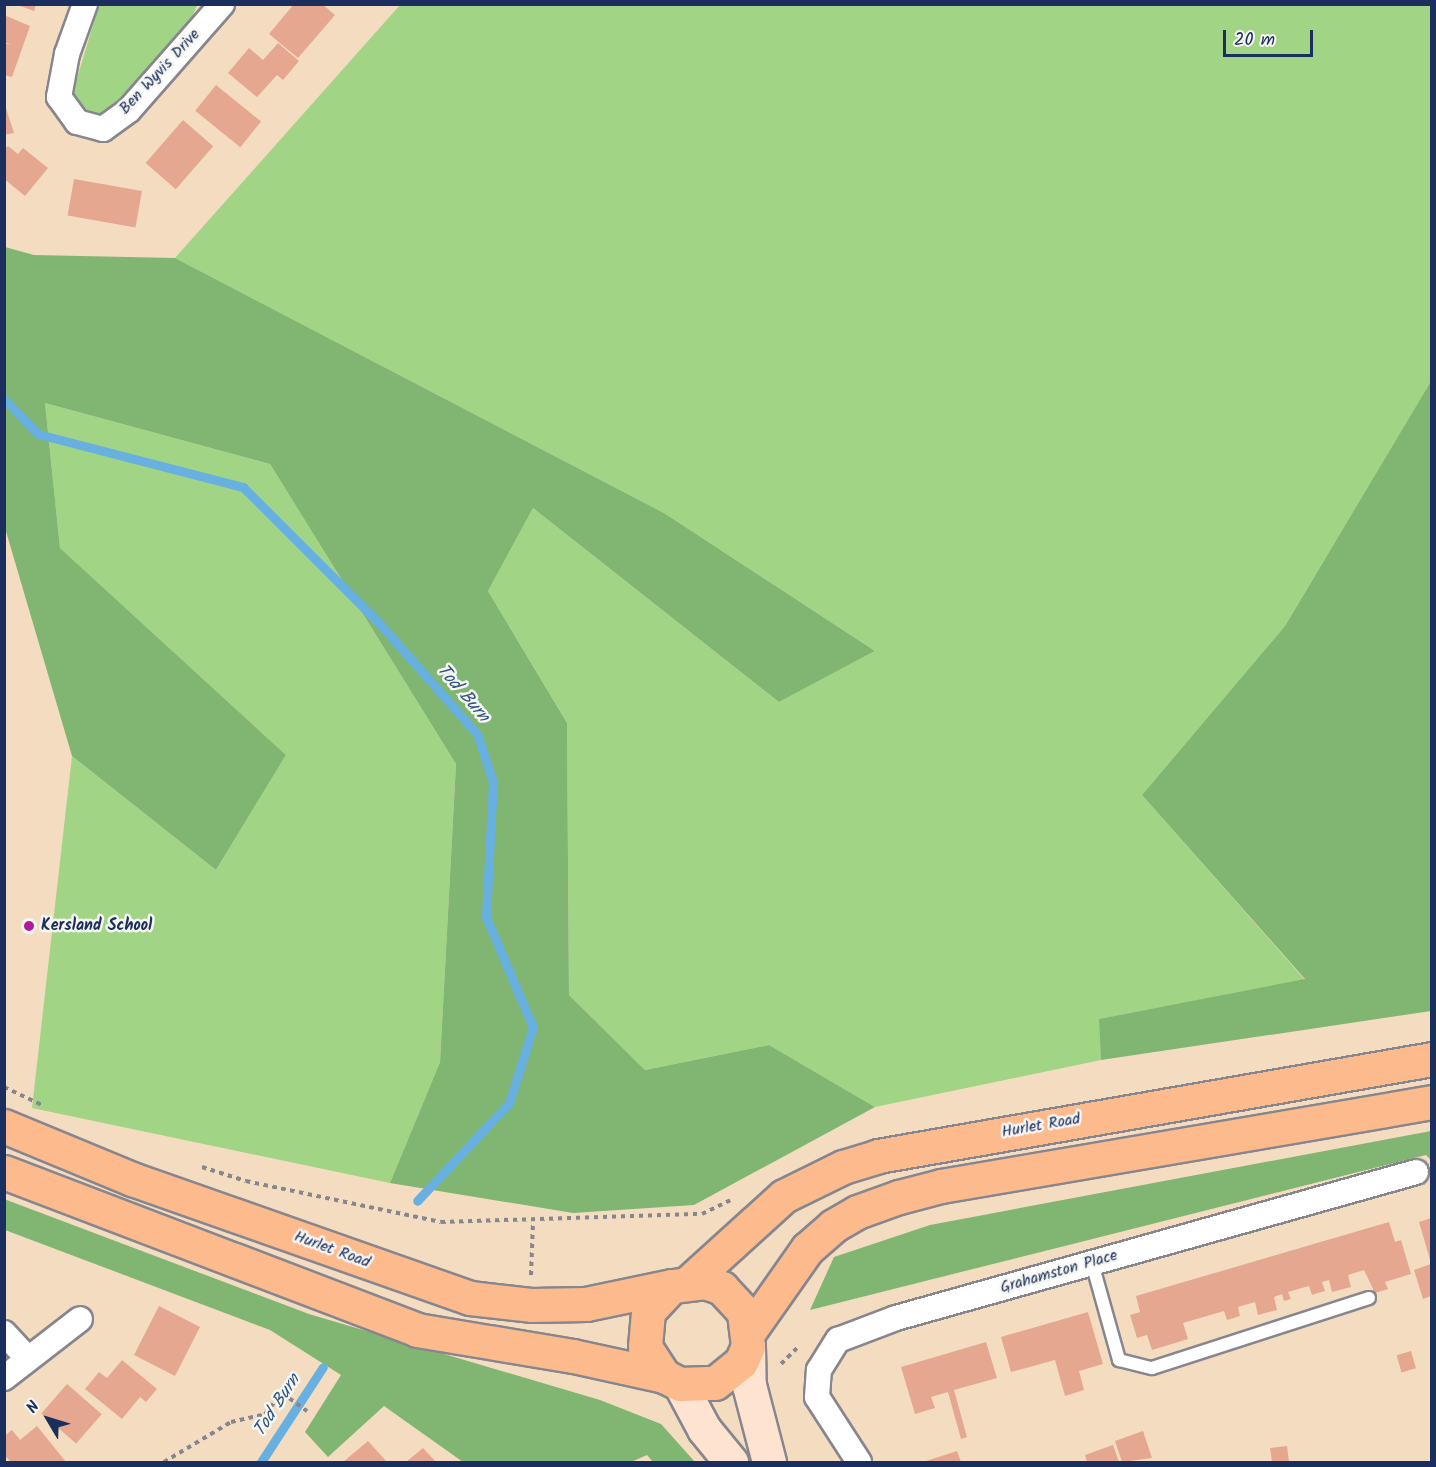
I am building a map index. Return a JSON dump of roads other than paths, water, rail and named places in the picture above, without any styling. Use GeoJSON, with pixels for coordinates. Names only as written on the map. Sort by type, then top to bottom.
{"type":"FeatureCollection","features":[{"type":"Feature","properties":{"kind":"main road","name":"Hurlet Road"},"geometry":{"type":"LineString","coordinates":[[4,1126],[132,1179],[470,1298],[531,1305],[586,1304],[680,1284],[784,1196],[843,1167],[878,1156],[1431,1059]]}},
{"type":"Feature","properties":{"kind":"main road"},"geometry":{"type":"LineString","coordinates":[[4,1172],[417,1330],[698,1387],[722,1379],[741,1362],[748,1340],[807,1249],[857,1212],[899,1197],[941,1186],[1431,1102]]}},
{"type":"Feature","properties":{"kind":"main road"},"geometry":{"type":"LineString","coordinates":[[731,1462],[704,1429],[672,1380],[645,1347],[643,1329],[648,1312],[680,1284],[705,1282],[735,1298],[744,1312],[748,1340],[749,1384],[769,1462]]}},
{"type":"Feature","properties":{"kind":"street","name":"Ben Wyvis Drive"},"geometry":{"type":"LineString","coordinates":[[86,4],[67,54],[59,97],[77,122],[104,129],[129,110],[222,4]]}},
{"type":"Feature","properties":{"kind":"street","name":"Grahamston Place"},"geometry":{"type":"LineString","coordinates":[[859,1462],[817,1396],[819,1370],[838,1340],[896,1318],[1416,1172]]}},
{"type":"Feature","properties":{"kind":"street"},"geometry":{"type":"LineString","coordinates":[[4,1378],[80,1318]]}},
{"type":"Feature","properties":{"kind":"street"},"geometry":{"type":"LineString","coordinates":[[4,1333],[28,1359]]}},
{"type":"Feature","properties":{"kind":"lane"},"geometry":{"type":"LineString","coordinates":[[1092,1263],[1119,1360],[1152,1368],[1369,1298]]}},
{"type":"Feature","properties":{"kind":"waterway","name":"Tod Burn"},"geometry":{"type":"LineString","coordinates":[[4,399],[38,434],[243,487],[380,624],[477,734],[493,782],[486,917],[533,1027],[509,1103],[417,1201]]}},
{"type":"Feature","properties":{"kind":"waterway","name":"Tod Burn"},"geometry":{"type":"LineString","coordinates":[[261,1462],[323,1367]]}},
{"type":"Feature","properties":{"kind":"place","name":"Kersland School"},"geometry":{"type":"Point","coordinates":[29,926]}}]}
